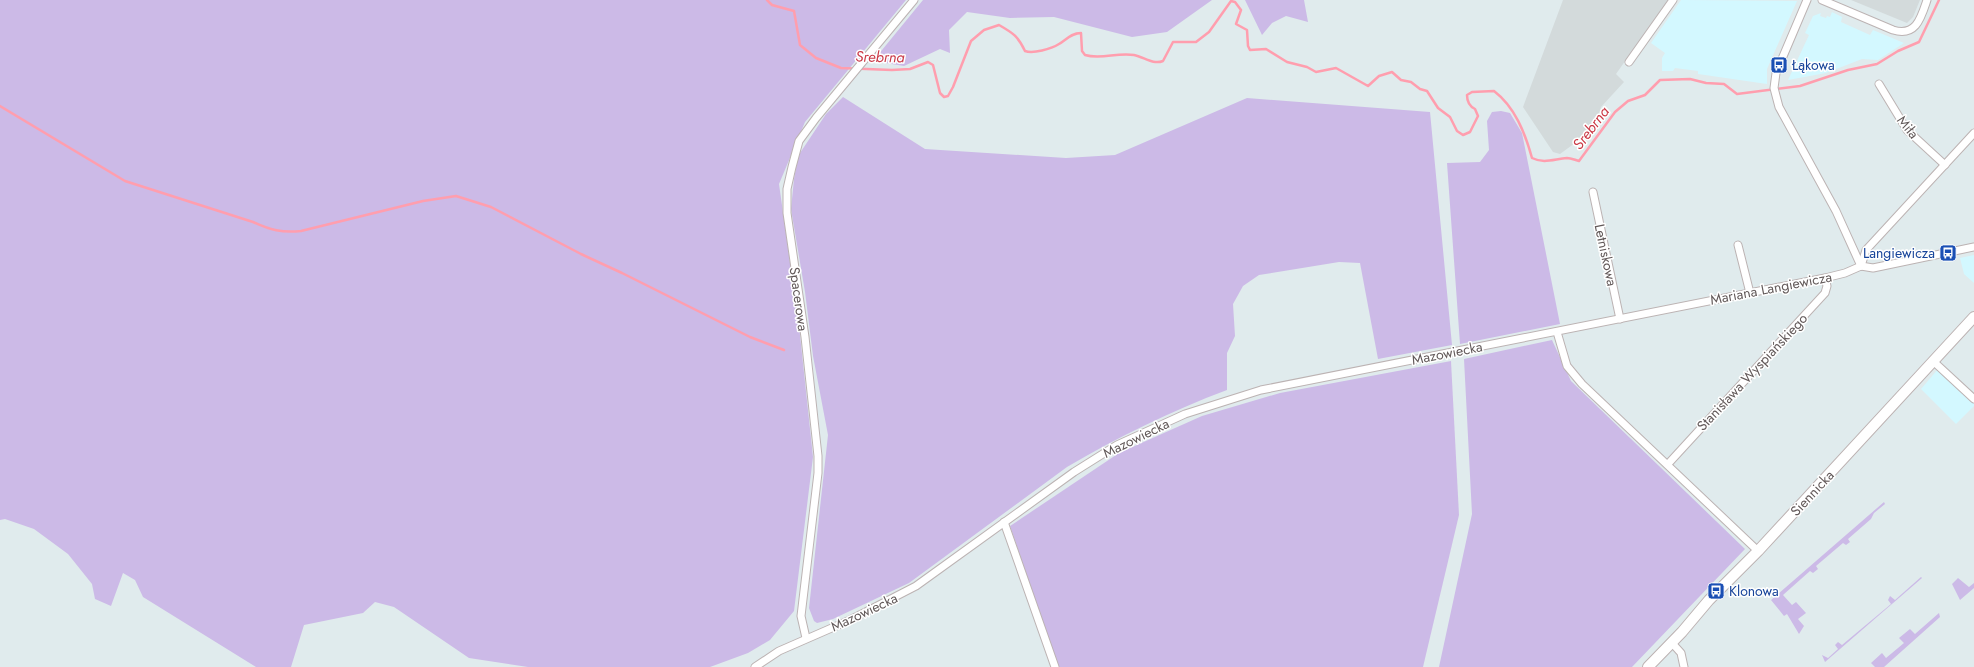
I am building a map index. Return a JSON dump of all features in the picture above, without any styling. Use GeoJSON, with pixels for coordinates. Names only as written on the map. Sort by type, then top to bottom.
{"type":"FeatureCollection","features":[{"type":"Feature","properties":{"kind":"main road","name":"Siennicka"},"geometry":{"type":"LineString","coordinates":[[1648,667],[1672,643],[1708,600],[1758,551],[1974,317]]}},
{"type":"Feature","properties":{"kind":"street","name":"Spacerowa"},"geometry":{"type":"LineString","coordinates":[[806,638],[801,616],[816,496],[818,456],[805,337],[787,213],[787,189],[799,142],[851,75],[914,0]]}},
{"type":"Feature","properties":{"kind":"street"},"geometry":{"type":"LineString","coordinates":[[1629,62],[1673,0]]}},
{"type":"Feature","properties":{"kind":"street"},"geometry":{"type":"LineString","coordinates":[[1807,0],[1779,65],[1774,82],[1776,101],[1836,210],[1861,266]]}},
{"type":"Feature","properties":{"kind":"street"},"geometry":{"type":"LineString","coordinates":[[1822,0],[1899,32],[1908,31],[1918,23],[1927,0]]}},
{"type":"Feature","properties":{"kind":"street","name":"Miła"},"geometry":{"type":"LineString","coordinates":[[1879,84],[1908,130],[1945,165]]}},
{"type":"Feature","properties":{"kind":"street"},"geometry":{"type":"LineString","coordinates":[[1861,266],[1866,250],[1974,133]]}},
{"type":"Feature","properties":{"kind":"street","name":"Letniskowa"},"geometry":{"type":"LineString","coordinates":[[1593,192],[1620,319]]}},
{"type":"Feature","properties":{"kind":"street"},"geometry":{"type":"LineString","coordinates":[[1738,245],[1750,293]]}},
{"type":"Feature","properties":{"kind":"street","name":"Mariana Langiewicza"},"geometry":{"type":"LineString","coordinates":[[1567,329],[1825,278],[1845,273],[1861,266],[1873,268],[1974,247]]}},
{"type":"Feature","properties":{"kind":"street","name":"Stanisława Wyspiańskiego"},"geometry":{"type":"LineString","coordinates":[[1668,464],[1825,293],[1827,286],[1825,278]]}},
{"type":"Feature","properties":{"kind":"street","name":"Mazowiecka"},"geometry":{"type":"LineString","coordinates":[[755,667],[779,651],[850,620],[916,586],[1096,458],[1117,445],[1185,414],[1261,390],[1567,329]]}},
{"type":"Feature","properties":{"kind":"street"},"geometry":{"type":"LineString","coordinates":[[1557,332],[1567,366],[1582,384],[1758,551]]}},
{"type":"Feature","properties":{"kind":"street"},"geometry":{"type":"LineString","coordinates":[[1933,361],[1974,398]]}},
{"type":"Feature","properties":{"kind":"street"},"geometry":{"type":"LineString","coordinates":[[1004,522],[1055,667]]}},
{"type":"Feature","properties":{"kind":"street"},"geometry":{"type":"LineString","coordinates":[[1672,643],[1681,653],[1684,667]]}},
{"type":"Feature","properties":{"kind":"shaded area"},"geometry":{"type":"Polygon","coordinates":[[[0,0],[906,0],[805,122],[779,184],[799,326],[813,457],[794,611],[770,640],[748,653],[710,667],[528,667],[469,658],[394,607],[375,602],[363,613],[304,625],[291,667],[256,667],[143,597],[135,580],[123,573],[111,606],[95,599],[92,584],[68,554],[34,529],[5,519],[0,520],[0,0]]]}},
{"type":"Feature","properties":{"kind":"shaded area"},"geometry":{"type":"Polygon","coordinates":[[[923,0],[1212,0],[1167,32],[1132,37],[1054,17],[1010,18],[967,12],[949,30],[950,53],[940,49],[904,66],[873,61],[923,0]]]}},
{"type":"Feature","properties":{"kind":"shaded area"},"geometry":{"type":"Polygon","coordinates":[[[1245,0],[1304,0],[1308,22],[1286,16],[1272,23],[1262,35],[1245,0]]]}},
{"type":"Feature","properties":{"kind":"shaded area"},"geometry":{"type":"Polygon","coordinates":[[[1563,0],[1668,0],[1616,74],[1624,82],[1601,107],[1594,129],[1560,154],[1553,152],[1523,107],[1563,0]]]}},
{"type":"Feature","properties":{"kind":"shaded area"},"geometry":{"type":"Polygon","coordinates":[[[1681,0],[1797,1],[1767,69],[1767,84],[1698,74],[1698,71],[1675,68],[1673,71],[1662,71],[1662,58],[1665,53],[1651,43],[1681,0]]]}},
{"type":"Feature","properties":{"kind":"shaded area"},"geometry":{"type":"Polygon","coordinates":[[[1851,0],[1920,0],[1913,17],[1907,23],[1851,0]]]}},
{"type":"Feature","properties":{"kind":"shaded area"},"geometry":{"type":"Polygon","coordinates":[[[1832,12],[1842,17],[1841,22],[1870,35],[1873,30],[1904,43],[1878,60],[1862,59],[1826,73],[1788,80],[1809,35],[1805,33],[1813,16],[1821,13],[1820,16],[1826,18],[1827,16],[1830,17],[1832,12]]]}},
{"type":"Feature","properties":{"kind":"shaded area"},"geometry":{"type":"Polygon","coordinates":[[[843,97],[925,149],[1066,158],[1115,155],[1247,98],[1430,112],[1452,345],[1378,359],[1360,263],[1339,262],[1259,275],[1243,286],[1233,304],[1235,336],[1227,353],[1227,390],[1165,416],[1086,456],[1067,467],[909,583],[833,619],[817,623],[814,621],[809,608],[828,435],[813,356],[805,292],[791,209],[798,156],[826,114],[843,97]]]}},
{"type":"Feature","properties":{"kind":"shaded area"},"geometry":{"type":"Polygon","coordinates":[[[1501,111],[1510,113],[1522,133],[1560,324],[1460,344],[1447,163],[1480,162],[1489,150],[1487,121],[1492,112],[1501,111]]]}},
{"type":"Feature","properties":{"kind":"shaded area"},"geometry":{"type":"Polygon","coordinates":[[[1974,255],[1974,283],[1964,274],[1960,258],[1974,255]]]}},
{"type":"Feature","properties":{"kind":"shaded area"},"geometry":{"type":"Polygon","coordinates":[[[1552,340],[1571,381],[1745,549],[1632,667],[1439,667],[1472,514],[1464,359],[1552,340]]]}},
{"type":"Feature","properties":{"kind":"shaded area"},"geometry":{"type":"Polygon","coordinates":[[[1451,361],[1459,515],[1423,667],[1058,667],[1010,526],[1119,453],[1202,416],[1280,393],[1451,361]]]}},
{"type":"Feature","properties":{"kind":"shaded area"},"geometry":{"type":"Polygon","coordinates":[[[1938,369],[1974,403],[1974,406],[1956,424],[1921,389],[1938,369]]]}},
{"type":"Feature","properties":{"kind":"shaded area"},"geometry":{"type":"Polygon","coordinates":[[[1884,502],[1885,504],[1874,513],[1871,519],[1848,539],[1850,542],[1846,545],[1843,543],[1816,566],[1818,569],[1813,573],[1810,571],[1783,595],[1792,605],[1796,602],[1806,613],[1798,619],[1804,626],[1799,634],[1787,614],[1784,616],[1771,600],[1884,502]]]}},
{"type":"Feature","properties":{"kind":"shaded area"},"geometry":{"type":"Polygon","coordinates":[[[1921,577],[1922,578],[1825,662],[1822,655],[1828,658],[1838,649],[1835,645],[1838,642],[1842,645],[1891,604],[1888,600],[1890,596],[1895,600],[1921,577]]]}},
{"type":"Feature","properties":{"kind":"shaded area"},"geometry":{"type":"Polygon","coordinates":[[[1958,578],[1969,587],[1974,583],[1974,588],[1960,600],[1952,584],[1958,578]]]}},
{"type":"Feature","properties":{"kind":"shaded area"},"geometry":{"type":"Polygon","coordinates":[[[1939,613],[1940,617],[1884,667],[1875,667],[1871,663],[1882,653],[1886,658],[1904,643],[1899,638],[1910,629],[1915,634],[1939,613]]]}},
{"type":"Feature","properties":{"kind":"waterway","name":"Srebrna"},"geometry":{"type":"LineString","coordinates":[[767,0],[772,5],[794,11],[800,45],[816,58],[841,68],[892,70],[910,69],[928,62],[933,65],[940,93],[944,97],[948,96],[953,87],[971,41],[984,30],[999,25],[1015,35],[1025,51],[1028,52],[1051,48],[1071,35],[1081,33],[1082,51],[1085,55],[1097,57],[1128,54],[1159,62],[1163,61],[1173,42],[1196,42],[1209,32],[1231,1],[1235,2],[1241,10],[1236,24],[1247,30],[1248,46],[1250,50],[1266,49],[1287,62],[1307,67],[1316,72],[1336,68],[1368,86],[1379,76],[1392,72],[1401,80],[1411,82],[1420,89],[1427,91],[1438,108],[1450,117],[1457,131],[1463,135],[1470,132],[1478,116],[1475,109],[1469,104],[1467,95],[1472,92],[1494,91],[1508,105],[1518,121],[1532,158],[1541,161],[1568,158],[1579,161],[1615,112],[1628,101],[1645,95],[1660,80],[1690,79],[1706,83],[1724,84],[1737,94],[1800,86],[1848,70],[1877,64],[1898,51],[1919,42],[1939,0]]}},
{"type":"Feature","properties":{"kind":"waterway"},"geometry":{"type":"LineString","coordinates":[[0,106],[125,181],[276,230],[288,232],[301,231],[423,201],[456,196],[491,207],[581,254],[750,337],[784,350]]}},
{"type":"Feature","properties":{"kind":"place","name":"Łąkowa"},"geometry":{"type":"Point","coordinates":[1779,65]}},
{"type":"Feature","properties":{"kind":"place","name":"Langiewicza"},"geometry":{"type":"Point","coordinates":[1948,253]}},
{"type":"Feature","properties":{"kind":"place","name":"Klonowa"},"geometry":{"type":"Point","coordinates":[1716,591]}}]}
